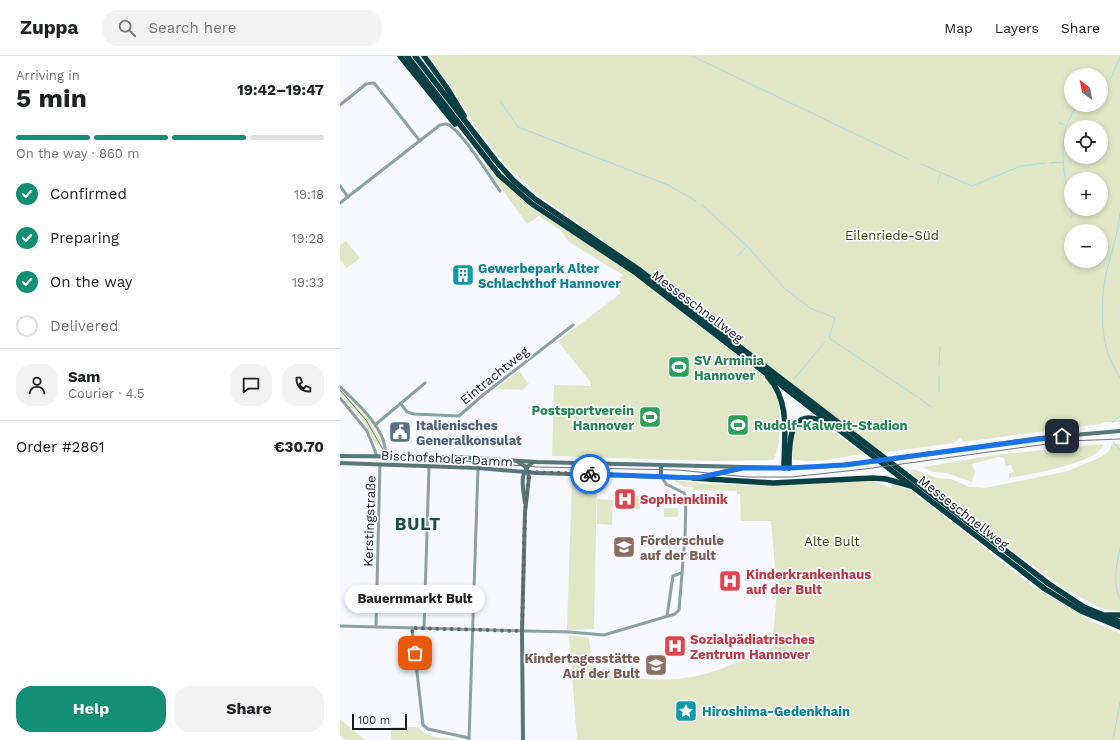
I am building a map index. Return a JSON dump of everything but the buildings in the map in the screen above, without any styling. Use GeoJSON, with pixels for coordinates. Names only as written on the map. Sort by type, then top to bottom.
{"type":"FeatureCollection","features":[{"type":"Feature","properties":{"kind":"highway"},"geometry":{"type":"LineString","coordinates":[[400,56],[438,105],[486,154]]}},
{"type":"Feature","properties":{"kind":"highway","name":"Messeschnellweg"},"geometry":{"type":"LineString","coordinates":[[407,56],[486,154],[535,199],[632,264],[1023,566],[1062,594],[1100,614],[1120,622]]}},
{"type":"Feature","properties":{"kind":"highway","name":"Messeschnellweg"},"geometry":{"type":"LineString","coordinates":[[415,56],[486,154],[499,175],[532,204],[636,273],[1058,598],[1081,611],[1120,627]]}},
{"type":"Feature","properties":{"kind":"highway"},"geometry":{"type":"LineString","coordinates":[[424,56],[448,88],[486,154]]}},
{"type":"Feature","properties":{"kind":"highway"},"geometry":{"type":"LineString","coordinates":[[757,366],[774,384],[782,401],[786,468]]}},
{"type":"Feature","properties":{"kind":"highway"},"geometry":{"type":"LineString","coordinates":[[786,468],[790,434],[799,422],[806,419],[816,419],[842,431]]}},
{"type":"Feature","properties":{"kind":"highway"},"geometry":{"type":"LineString","coordinates":[[693,478],[773,483],[873,478],[886,479],[914,487]]}},
{"type":"Feature","properties":{"kind":"highway"},"geometry":{"type":"LineString","coordinates":[[1100,614],[1120,615]]}},
{"type":"Feature","properties":{"kind":"main road","name":"Bischofsholer Damm"},"geometry":{"type":"LineString","coordinates":[[340,456],[457,457],[534,462],[786,468],[858,463],[911,457],[1055,436],[1120,431]]}},
{"type":"Feature","properties":{"kind":"main road"},"geometry":{"type":"LineString","coordinates":[[377,456],[380,464]]}},
{"type":"Feature","properties":{"kind":"main road"},"geometry":{"type":"LineString","coordinates":[[380,464],[385,456]]}},
{"type":"Feature","properties":{"kind":"main road"},"geometry":{"type":"LineString","coordinates":[[516,461],[526,467],[529,472],[525,512]]}},
{"type":"Feature","properties":{"kind":"main road"},"geometry":{"type":"LineString","coordinates":[[523,740],[522,631],[525,512],[524,472],[526,467],[534,462]]}},
{"type":"Feature","properties":{"kind":"main road","name":"Bischofsholer Damm"},"geometry":{"type":"LineString","coordinates":[[340,463],[693,478],[743,468]]}},
{"type":"Feature","properties":{"kind":"main road"},"geometry":{"type":"LineString","coordinates":[[661,476],[662,465]]}},
{"type":"Feature","properties":{"kind":"street"},"geometry":{"type":"LineString","coordinates":[[340,104],[366,84],[374,83],[420,141]]}},
{"type":"Feature","properties":{"kind":"street"},"geometry":{"type":"LineString","coordinates":[[340,203],[442,124],[450,125],[500,191]]}},
{"type":"Feature","properties":{"kind":"street"},"geometry":{"type":"LineString","coordinates":[[340,186],[348,197]]}},
{"type":"Feature","properties":{"kind":"street","name":"Eintrachtweg"},"geometry":{"type":"LineString","coordinates":[[400,404],[407,412],[414,414],[459,416],[483,395],[573,325]]}},
{"type":"Feature","properties":{"kind":"street"},"geometry":{"type":"LineString","coordinates":[[375,425],[424,383]]}},
{"type":"Feature","properties":{"kind":"street"},"geometry":{"type":"LineString","coordinates":[[340,387],[362,409],[375,425],[384,444],[385,456]]}},
{"type":"Feature","properties":{"kind":"street"},"geometry":{"type":"LineString","coordinates":[[340,398],[367,431],[377,456]]}},
{"type":"Feature","properties":{"kind":"street","name":"Kerstingstraße"},"geometry":{"type":"LineString","coordinates":[[376,627],[380,464]]}},
{"type":"Feature","properties":{"kind":"street"},"geometry":{"type":"LineString","coordinates":[[424,628],[429,467]]}},
{"type":"Feature","properties":{"kind":"street"},"geometry":{"type":"LineString","coordinates":[[412,628],[423,725],[428,729],[470,739],[478,468]]}},
{"type":"Feature","properties":{"kind":"street"},"geometry":{"type":"LineString","coordinates":[[340,626],[569,632],[598,636],[675,614],[679,610],[685,537],[686,497],[684,493],[666,484],[661,476]]}},
{"type":"Feature","properties":{"kind":"street"},"geometry":{"type":"LineString","coordinates":[[667,616],[673,576],[681,573]]}},
{"type":"Feature","properties":{"kind":"green space","name":"Eilenriede-Süd"},"geometry":{"type":"Polygon","coordinates":[[[428,56],[1120,56],[1120,422],[1104,422],[1100,424],[963,442],[961,438],[953,443],[881,453],[672,290],[538,195],[506,166],[475,126],[450,85],[428,56]]]}},
{"type":"Feature","properties":{"kind":"green space"},"geometry":{"type":"Polygon","coordinates":[[[483,163],[530,207],[616,261],[766,378],[776,394],[779,411],[780,430],[778,448],[773,460],[715,461],[552,456],[554,385],[591,386],[591,383],[558,341],[621,293],[614,284],[623,275],[569,242],[560,230],[539,216],[527,224],[483,163]]]}},
{"type":"Feature","properties":{"kind":"green space"},"geometry":{"type":"Polygon","coordinates":[[[346,241],[360,258],[347,268],[340,260],[340,245],[346,241]]]}},
{"type":"Feature","properties":{"kind":"green space"},"geometry":{"type":"Polygon","coordinates":[[[519,371],[529,384],[522,390],[496,389],[519,371]]]}},
{"type":"Feature","properties":{"kind":"green space"},"geometry":{"type":"Polygon","coordinates":[[[340,389],[369,419],[382,443],[376,445],[364,422],[340,395],[340,389]]]}},
{"type":"Feature","properties":{"kind":"green space"},"geometry":{"type":"Polygon","coordinates":[[[804,421],[820,422],[864,454],[820,461],[802,461],[793,459],[792,443],[794,433],[799,425],[804,421]]]}},
{"type":"Feature","properties":{"kind":"green space"},"geometry":{"type":"Polygon","coordinates":[[[1103,444],[1099,451],[1090,457],[1077,462],[1046,471],[1009,478],[1009,473],[1014,472],[1011,465],[1006,466],[1004,458],[999,457],[972,464],[975,472],[972,482],[947,473],[934,472],[923,468],[994,455],[1103,444]]]}},
{"type":"Feature","properties":{"kind":"green space"},"geometry":{"type":"Polygon","coordinates":[[[1112,444],[1120,444],[1120,611],[1105,610],[1066,590],[959,512],[915,477],[911,471],[913,469],[937,478],[951,479],[970,487],[985,488],[1068,471],[1099,458],[1109,451],[1112,444]]]}},
{"type":"Feature","properties":{"kind":"green space"},"geometry":{"type":"Polygon","coordinates":[[[572,479],[597,482],[594,629],[567,630],[572,479]]]}},
{"type":"Feature","properties":{"kind":"green space","name":"Alte Bult"},"geometry":{"type":"Polygon","coordinates":[[[675,480],[706,484],[774,485],[873,480],[891,488],[893,484],[910,490],[1034,587],[1093,622],[1120,633],[1120,740],[577,740],[569,635],[589,638],[592,662],[597,673],[645,679],[686,678],[712,672],[772,648],[777,592],[771,521],[741,521],[740,494],[737,494],[737,491],[693,490],[693,487],[684,487],[675,480]]]}},
{"type":"Feature","properties":{"kind":"green space"},"geometry":{"type":"Polygon","coordinates":[[[629,496],[640,496],[640,509],[628,509],[629,496]]]}},
{"type":"Feature","properties":{"kind":"green space"},"geometry":{"type":"Polygon","coordinates":[[[597,499],[613,500],[612,525],[597,524],[597,499]]]}},
{"type":"Feature","properties":{"kind":"green space"},"geometry":{"type":"Polygon","coordinates":[[[664,508],[678,508],[678,517],[664,517],[664,508]]]}},
{"type":"Feature","properties":{"kind":"green space"},"geometry":{"type":"Polygon","coordinates":[[[340,719],[365,740],[346,740],[340,735],[340,719]]]}},
{"type":"Feature","properties":{"kind":"green space"},"geometry":{"type":"Polygon","coordinates":[[[391,727],[418,727],[426,734],[431,736],[458,740],[391,740],[391,727]]]}},
{"type":"Feature","properties":{"kind":"waterway"},"geometry":{"type":"LineString","coordinates":[[692,56],[908,159]]}},
{"type":"Feature","properties":{"kind":"waterway"},"geometry":{"type":"LineString","coordinates":[[1108,80],[1112,76],[1120,57]]}},
{"type":"Feature","properties":{"kind":"waterway"},"geometry":{"type":"LineString","coordinates":[[500,101],[518,127],[668,185],[696,201]]}},
{"type":"Feature","properties":{"kind":"waterway"},"geometry":{"type":"LineString","coordinates":[[1072,217],[1064,174],[1063,145],[1065,131],[1073,112]]}},
{"type":"Feature","properties":{"kind":"waterway"},"geometry":{"type":"LineString","coordinates":[[1059,123],[1064,125]]}},
{"type":"Feature","properties":{"kind":"waterway"},"geometry":{"type":"LineString","coordinates":[[1050,163],[1063,162]]}},
{"type":"Feature","properties":{"kind":"waterway"},"geometry":{"type":"LineString","coordinates":[[921,164],[972,186],[1021,166],[1045,163]]}},
{"type":"Feature","properties":{"kind":"waterway"},"geometry":{"type":"LineString","coordinates":[[938,183],[940,174]]}},
{"type":"Feature","properties":{"kind":"waterway"},"geometry":{"type":"LineString","coordinates":[[702,205],[747,246],[783,287],[810,308],[835,318],[829,338],[916,396]]}},
{"type":"Feature","properties":{"kind":"waterway"},"geometry":{"type":"LineString","coordinates":[[1120,213],[1105,279],[1102,313],[1106,347],[1111,362],[1120,378]]}},
{"type":"Feature","properties":{"kind":"waterway"},"geometry":{"type":"LineString","coordinates":[[737,256],[746,247]]}},
{"type":"Feature","properties":{"kind":"waterway"},"geometry":{"type":"LineString","coordinates":[[794,379],[825,342]]}},
{"type":"Feature","properties":{"kind":"waterway"},"geometry":{"type":"LineString","coordinates":[[939,366],[940,347]]}},
{"type":"Feature","properties":{"kind":"waterway"},"geometry":{"type":"LineString","coordinates":[[939,376],[939,392]]}},
{"type":"Feature","properties":{"kind":"waterway"},"geometry":{"type":"LineString","coordinates":[[920,399],[931,407]]}},
{"type":"Feature","properties":{"kind":"waterway"},"geometry":{"type":"LineString","coordinates":[[1112,423],[1120,416]]}},
{"type":"Feature","properties":{"kind":"waterway"},"geometry":{"type":"LineString","coordinates":[[1113,442],[1120,450]]}},
{"type":"Feature","properties":{"kind":"waterway"},"geometry":{"type":"LineString","coordinates":[[1120,548],[1116,580],[1116,587],[1120,599]]}},
{"type":"Feature","properties":{"kind":"waterway"},"geometry":{"type":"LineString","coordinates":[[1113,740],[1120,702]]}},
{"type":"Feature","properties":{"kind":"tram line"},"geometry":{"type":"LineString","coordinates":[[340,390],[366,420],[385,453],[394,459],[464,461],[537,467],[678,470],[748,477],[791,477],[865,469],[1069,441],[1120,439]]}},
{"type":"Feature","properties":{"kind":"way so far"},"geometry":{"type":"LineString","coordinates":[[415,653],[412,628],[522,631],[525,512],[529,472],[590,474]]}},
{"type":"Feature","properties":{"kind":"place","name":"Gewerbepark Alter Schlachthof Hannover"},"geometry":{"type":"Point","coordinates":[463,275]}},
{"type":"Feature","properties":{"kind":"place","name":"SV Arminia Hannover"},"geometry":{"type":"Point","coordinates":[679,367]}},
{"type":"Feature","properties":{"kind":"place","name":"Postsportverein Hannover"},"geometry":{"type":"Point","coordinates":[650,417]}},
{"type":"Feature","properties":{"kind":"place","name":"Rudolf-Kalweit-Stadion"},"geometry":{"type":"Point","coordinates":[738,425]}},
{"type":"Feature","properties":{"kind":"place","name":"Italienisches Generalkonsulat"},"geometry":{"type":"Point","coordinates":[400,432]}},
{"type":"Feature","properties":{"kind":"place","name":"Sophienklinik"},"geometry":{"type":"Point","coordinates":[625,499]}},
{"type":"Feature","properties":{"kind":"place","name":"Förderschule auf der Bult"},"geometry":{"type":"Point","coordinates":[624,547]}},
{"type":"Feature","properties":{"kind":"place","name":"Kinderkrankenhaus auf der Bult"},"geometry":{"type":"Point","coordinates":[730,581]}},
{"type":"Feature","properties":{"kind":"place","name":"Sozialpädiatrisches Zentrum Hannover"},"geometry":{"type":"Point","coordinates":[675,646]}},
{"type":"Feature","properties":{"kind":"place","name":"Bauernmarkt Bult"},"geometry":{"type":"Point","coordinates":[415,653]}},
{"type":"Feature","properties":{"kind":"place","name":"Kindertagesstätte Auf der Bult"},"geometry":{"type":"Point","coordinates":[656,665]}},
{"type":"Feature","properties":{"kind":"place","name":"Hiroshima-Gedenkhain"},"geometry":{"type":"Point","coordinates":[686,711]}},
{"type":"Feature","properties":{"kind":"district","name":"BULT"},"geometry":{"type":"Point","coordinates":[418,524]}},
{"type":"Feature","properties":{"kind":"route"},"geometry":{"type":"LineString","coordinates":[[590,474],[697,478],[743,468],[789,468],[845,465],[1062,436]]}}]}
